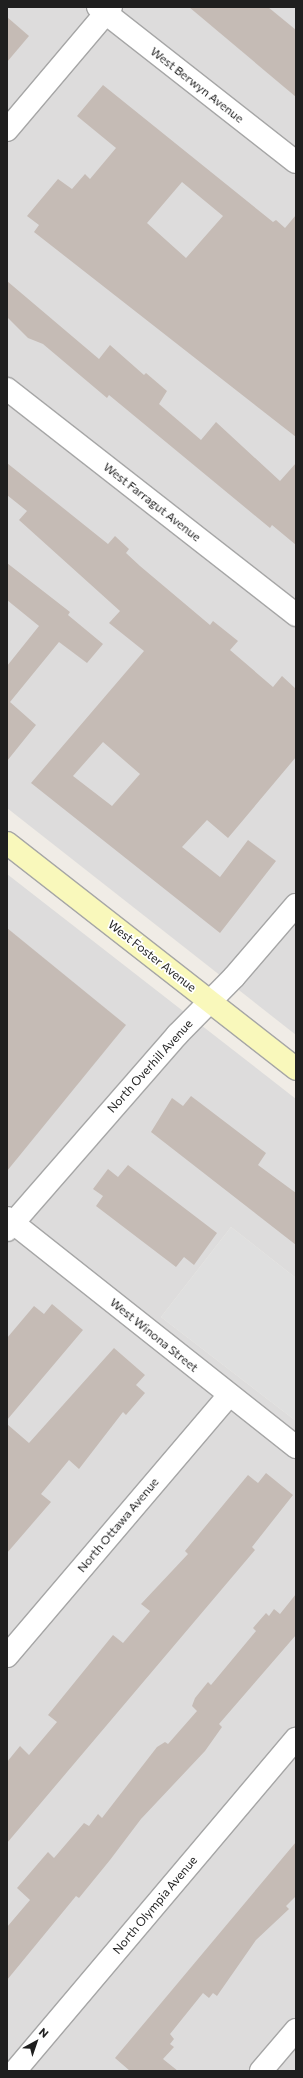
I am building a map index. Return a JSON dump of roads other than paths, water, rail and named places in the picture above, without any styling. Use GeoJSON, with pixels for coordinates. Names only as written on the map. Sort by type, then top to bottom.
{"type":"FeatureCollection","features":[{"type":"Feature","properties":{"kind":"street"},"geometry":{"type":"LineString","coordinates":[[7,130],[105,9]]}},
{"type":"Feature","properties":{"kind":"street","name":"West Berwyn Avenue"},"geometry":{"type":"LineString","coordinates":[[105,9],[296,162]]}},
{"type":"Feature","properties":{"kind":"street","name":"West Farragut Avenue"},"geometry":{"type":"LineString","coordinates":[[7,389],[296,615]]}},
{"type":"Feature","properties":{"kind":"street","name":"West Foster Avenue"},"geometry":{"type":"LineString","coordinates":[[7,843],[296,1069]]}},
{"type":"Feature","properties":{"kind":"street","name":"North Overhill Avenue"},"geometry":{"type":"LineString","coordinates":[[9,1224],[296,905]]}},
{"type":"Feature","properties":{"kind":"street","name":"West Winona Street"},"geometry":{"type":"LineString","coordinates":[[9,1224],[296,1447]]}},
{"type":"Feature","properties":{"kind":"street","name":"North Ottawa Avenue"},"geometry":{"type":"LineString","coordinates":[[7,1656],[228,1394]]}},
{"type":"Feature","properties":{"kind":"street","name":"North Olympia Avenue"},"geometry":{"type":"LineString","coordinates":[[15,2071],[296,1739]]}},
{"type":"Feature","properties":{"kind":"street"},"geometry":{"type":"LineString","coordinates":[[261,2071],[296,2030]]}}]}
